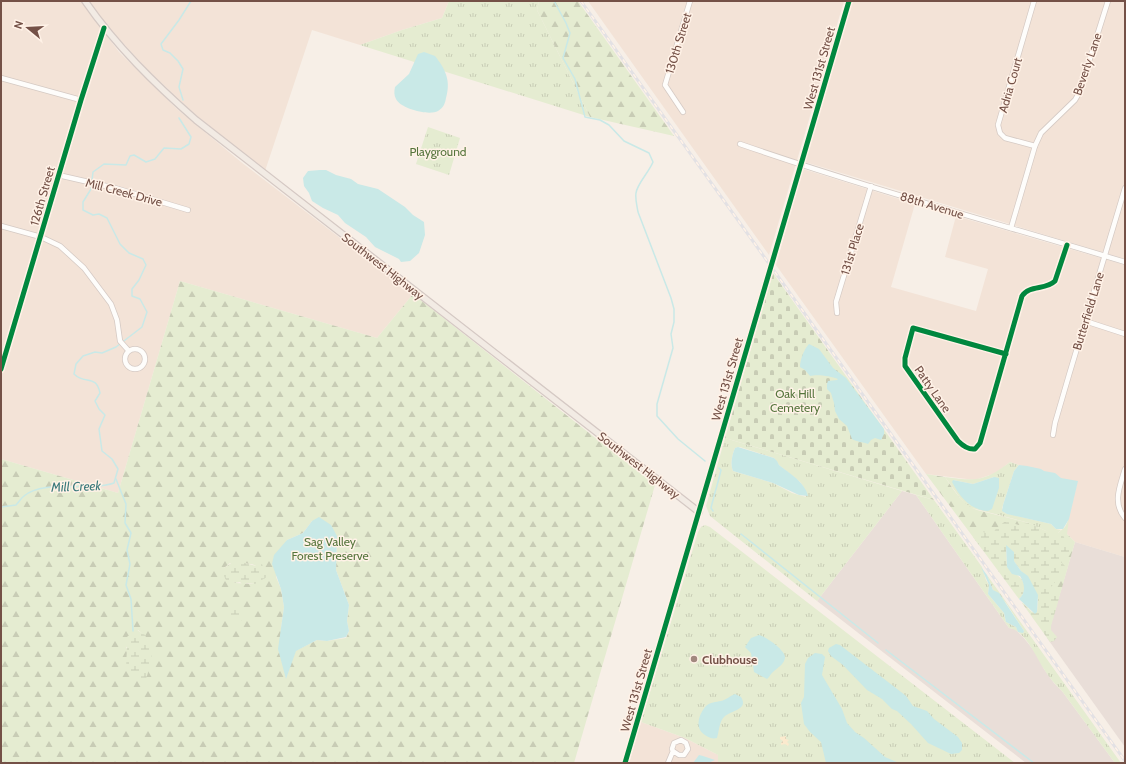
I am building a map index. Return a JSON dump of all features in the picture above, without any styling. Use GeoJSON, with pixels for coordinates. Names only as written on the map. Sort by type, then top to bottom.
{"type":"FeatureCollection","features":[{"type":"Feature","properties":{"kind":"main road","name":"Southwest Highway"},"geometry":{"type":"LineString","coordinates":[[85,1],[104,28],[132,60],[164,92],[212,133],[699,512]]}},
{"type":"Feature","properties":{"kind":"street","name":"130th Street"},"geometry":{"type":"LineString","coordinates":[[683,112],[665,85],[690,1]]}},
{"type":"Feature","properties":{"kind":"street","name":"West 131st Street"},"geometry":{"type":"LineString","coordinates":[[625,763],[849,1]]}},
{"type":"Feature","properties":{"kind":"street","name":"Adria Court"},"geometry":{"type":"LineString","coordinates":[[1034,1],[998,126],[1000,133],[1005,138],[1035,146]]}},
{"type":"Feature","properties":{"kind":"street","name":"Beverly Lane"},"geometry":{"type":"LineString","coordinates":[[1011,228],[1035,146],[1041,133],[1075,100],[1079,93],[1108,1]]}},
{"type":"Feature","properties":{"kind":"street","name":"126th Street"},"geometry":{"type":"LineString","coordinates":[[1,369],[58,175],[104,28]]}},
{"type":"Feature","properties":{"kind":"street"},"geometry":{"type":"LineString","coordinates":[[1,78],[81,100]]}},
{"type":"Feature","properties":{"kind":"street","name":"88th Avenue"},"geometry":{"type":"LineString","coordinates":[[740,144],[801,165],[1125,262]]}},
{"type":"Feature","properties":{"kind":"street","name":"Mill Creek Drive"},"geometry":{"type":"LineString","coordinates":[[58,175],[115,188],[188,210]]}},
{"type":"Feature","properties":{"kind":"street","name":"131st Place"},"geometry":{"type":"LineString","coordinates":[[837,313],[836,302],[871,186]]}},
{"type":"Feature","properties":{"kind":"street","name":"Butterfield Lane"},"geometry":{"type":"LineString","coordinates":[[1054,435],[1055,423],[1125,188]]}},
{"type":"Feature","properties":{"kind":"street"},"geometry":{"type":"LineString","coordinates":[[1,226],[41,237],[60,246],[84,268],[111,304],[117,320],[122,343],[128,350]]}},
{"type":"Feature","properties":{"kind":"street"},"geometry":{"type":"LineString","coordinates":[[1006,354],[1024,294],[1029,290],[1050,285],[1055,282],[1067,245]]}},
{"type":"Feature","properties":{"kind":"street"},"geometry":{"type":"LineString","coordinates":[[1086,321],[1125,334]]}},
{"type":"Feature","properties":{"kind":"street","name":"Patty Lane"},"geometry":{"type":"LineString","coordinates":[[913,328],[1006,354],[980,443],[977,448],[972,450],[961,444],[905,366],[905,358],[913,328]]}},
{"type":"Feature","properties":{"kind":"street"},"geometry":{"type":"LineString","coordinates":[[136,348],[145,355],[145,361],[140,368],[131,368],[126,364],[125,356],[128,350],[136,348]]}},
{"type":"Feature","properties":{"kind":"street"},"geometry":{"type":"LineString","coordinates":[[1125,469],[1118,491],[1120,511],[1125,518]]}},
{"type":"Feature","properties":{"kind":"street"},"geometry":{"type":"LineString","coordinates":[[668,763],[673,751]]}},
{"type":"Feature","properties":{"kind":"shaded area"},"geometry":{"type":"Polygon","coordinates":[[[1,1],[81,1],[119,52],[177,109],[241,162],[413,294],[377,338],[180,281],[118,493],[1,459],[1,1]]]}},
{"type":"Feature","properties":{"kind":"shaded area"},"geometry":{"type":"Polygon","coordinates":[[[89,1],[449,1],[442,18],[360,45],[312,30],[265,171],[197,116],[149,71],[110,29],[89,1]]]}},
{"type":"Feature","properties":{"kind":"shaded area"},"geometry":{"type":"Polygon","coordinates":[[[588,1],[844,1],[769,255],[588,1]]]}},
{"type":"Feature","properties":{"kind":"shaded area"},"geometry":{"type":"Polygon","coordinates":[[[852,1],[1125,1],[1125,259],[805,162],[852,1]]]}},
{"type":"Feature","properties":{"kind":"shaded area"},"geometry":{"type":"Polygon","coordinates":[[[803,169],[915,204],[891,287],[976,311],[988,269],[945,257],[956,216],[1125,265],[1125,557],[1075,542],[1065,532],[1077,484],[1010,462],[996,473],[975,480],[926,474],[776,265],[803,169]]]}},
{"type":"Feature","properties":{"kind":"shaded area"},"geometry":{"type":"Polygon","coordinates":[[[902,491],[916,495],[1009,628],[1015,629],[1036,653],[1044,669],[1054,683],[1062,691],[1115,763],[1026,763],[817,601],[902,491]]]}},
{"type":"Feature","properties":{"kind":"shaded area"},"geometry":{"type":"Polygon","coordinates":[[[1075,542],[1125,557],[1125,747],[1047,638],[1075,542]]]}},
{"type":"Feature","properties":{"kind":"shaded area"},"geometry":{"type":"Polygon","coordinates":[[[641,722],[685,738],[718,755],[718,763],[629,763],[641,722]]]}},
{"type":"Feature","properties":{"kind":"green space"},"geometry":{"type":"Polygon","coordinates":[[[449,1],[539,1],[537,10],[590,117],[360,45],[442,18],[449,1]]]}},
{"type":"Feature","properties":{"kind":"green space"},"geometry":{"type":"Polygon","coordinates":[[[539,1],[578,1],[674,136],[590,117],[537,10],[539,1]]]}},
{"type":"Feature","properties":{"kind":"green space","name":"Playground"},"geometry":{"type":"Polygon","coordinates":[[[428,127],[460,138],[449,175],[416,164],[428,127]]]}},
{"type":"Feature","properties":{"kind":"green space","name":"Oak Hill Cemetery"},"geometry":{"type":"Polygon","coordinates":[[[773,273],[934,500],[725,438],[773,273]]]}},
{"type":"Feature","properties":{"kind":"green space","name":"Sag Valley Forest Preserve"},"geometry":{"type":"Polygon","coordinates":[[[180,281],[377,338],[413,294],[655,485],[574,763],[1,763],[1,459],[118,493],[180,281]],[[312,521],[303,533],[287,540],[276,577],[281,589],[284,607],[281,628],[283,662],[286,678],[295,651],[317,640],[327,641],[346,638],[349,631],[347,621],[349,605],[336,570],[337,536],[312,521]],[[230,563],[224,568],[235,583],[255,584],[256,566],[252,564],[230,563]],[[138,630],[126,648],[149,660],[149,647],[147,640],[138,630]]]}},
{"type":"Feature","properties":{"kind":"green space"},"geometry":{"type":"Polygon","coordinates":[[[725,438],[902,491],[817,601],[710,516],[706,506],[725,438]],[[740,447],[735,448],[732,468],[733,471],[773,483],[792,493],[806,497],[803,486],[800,482],[779,465],[774,458],[740,447]]]}},
{"type":"Feature","properties":{"kind":"green space"},"geometry":{"type":"Polygon","coordinates":[[[1010,462],[1019,465],[1014,471],[1002,508],[1005,513],[1051,524],[1056,529],[1061,530],[1058,533],[1050,533],[1029,523],[968,507],[945,477],[972,479],[986,477],[1010,462]],[[994,477],[973,484],[953,480],[990,510],[994,477]]]}},
{"type":"Feature","properties":{"kind":"green space"},"geometry":{"type":"Polygon","coordinates":[[[926,474],[945,477],[963,501],[972,508],[1029,523],[1050,533],[1058,533],[1065,527],[1069,519],[1067,534],[1075,542],[1053,619],[995,532],[982,549],[926,474]]]}},
{"type":"Feature","properties":{"kind":"green space"},"geometry":{"type":"Polygon","coordinates":[[[916,495],[934,500],[982,567],[989,585],[988,594],[1004,613],[1006,622],[1016,627],[1018,631],[1024,631],[1006,603],[993,590],[987,575],[1121,763],[1115,763],[1062,691],[1048,675],[1025,639],[1015,630],[1009,628],[916,495]]]}},
{"type":"Feature","properties":{"kind":"green space"},"geometry":{"type":"Polygon","coordinates":[[[1004,522],[1019,525],[1029,523],[1045,531],[1058,533],[1063,535],[1066,542],[1071,547],[1070,552],[1061,562],[1065,566],[1063,571],[1051,587],[1054,595],[1059,598],[1051,626],[1051,630],[1057,637],[1054,641],[1050,642],[1022,603],[1032,612],[1037,612],[1038,599],[1034,588],[1014,561],[1010,550],[1006,547],[1007,567],[1011,572],[1019,576],[1024,583],[1024,591],[1019,599],[973,537],[979,536],[983,532],[992,534],[1004,522]]]}},
{"type":"Feature","properties":{"kind":"green space"},"geometry":{"type":"Polygon","coordinates":[[[705,525],[710,527],[1015,763],[718,763],[718,755],[685,738],[641,722],[698,532],[701,527],[705,525]]]}},
{"type":"Feature","properties":{"kind":"green space"},"geometry":{"type":"Polygon","coordinates":[[[234,561],[256,566],[262,564],[267,577],[255,584],[247,583],[243,585],[240,582],[230,582],[226,580],[223,574],[224,568],[234,561]]]}},
{"type":"Feature","properties":{"kind":"green space"},"geometry":{"type":"Polygon","coordinates":[[[236,604],[242,618],[242,620],[237,622],[234,621],[230,615],[231,608],[236,604]]]}},
{"type":"Feature","properties":{"kind":"green space"},"geometry":{"type":"Polygon","coordinates":[[[137,630],[145,635],[152,650],[151,658],[149,660],[151,663],[146,679],[141,681],[131,677],[126,669],[127,646],[125,639],[133,631],[137,630]]]}},
{"type":"Feature","properties":{"kind":"sand"},"geometry":{"type":"Polygon","coordinates":[[[786,736],[786,739],[789,740],[787,742],[789,744],[788,746],[785,744],[781,745],[783,741],[780,737],[786,736]]]}},
{"type":"Feature","properties":{"kind":"water"},"geometry":{"type":"Polygon","coordinates":[[[424,52],[435,56],[445,71],[448,81],[444,104],[440,110],[428,113],[416,111],[403,106],[396,99],[394,92],[395,87],[409,74],[418,54],[424,52]]]}},
{"type":"Feature","properties":{"kind":"water"},"geometry":{"type":"Polygon","coordinates":[[[326,170],[336,175],[351,179],[358,184],[378,189],[424,222],[425,235],[419,253],[410,261],[401,262],[399,259],[375,247],[366,237],[345,223],[338,215],[312,201],[304,186],[303,178],[308,171],[326,170]]]}},
{"type":"Feature","properties":{"kind":"water"},"geometry":{"type":"Polygon","coordinates":[[[809,344],[819,349],[833,368],[846,378],[884,429],[884,434],[881,440],[875,438],[868,444],[852,439],[847,426],[839,419],[835,411],[831,393],[827,389],[828,381],[838,379],[816,375],[810,376],[800,367],[805,349],[809,344]]]}},
{"type":"Feature","properties":{"kind":"water"},"geometry":{"type":"Polygon","coordinates":[[[738,447],[774,458],[779,465],[804,486],[808,496],[799,495],[773,483],[733,471],[732,457],[735,448],[738,447]]]}},
{"type":"Feature","properties":{"kind":"water"},"geometry":{"type":"Polygon","coordinates":[[[1019,465],[1041,469],[1055,473],[1061,478],[1078,481],[1069,519],[1063,529],[1056,529],[1051,524],[1007,514],[1002,511],[1014,471],[1019,465]]]}},
{"type":"Feature","properties":{"kind":"water"},"geometry":{"type":"Polygon","coordinates":[[[994,477],[999,478],[999,488],[992,509],[988,511],[976,508],[966,502],[958,493],[952,482],[953,480],[973,484],[994,477]]]}},
{"type":"Feature","properties":{"kind":"water"},"geometry":{"type":"Polygon","coordinates":[[[319,517],[331,525],[337,536],[336,570],[349,605],[347,621],[349,631],[346,637],[327,641],[317,640],[296,651],[286,679],[278,649],[284,607],[281,589],[272,564],[274,555],[287,540],[303,533],[312,521],[319,517]]]}},
{"type":"Feature","properties":{"kind":"water"},"geometry":{"type":"Polygon","coordinates":[[[1006,545],[1014,552],[1014,561],[1021,571],[1028,576],[1038,595],[1037,612],[1035,614],[1019,599],[1023,594],[1024,585],[1020,576],[1012,574],[1007,567],[1006,545]]]}},
{"type":"Feature","properties":{"kind":"water"},"geometry":{"type":"Polygon","coordinates":[[[981,567],[987,575],[993,590],[999,593],[1024,631],[1023,633],[1018,632],[1016,627],[1006,622],[1004,613],[988,594],[989,585],[981,567]]]}},
{"type":"Feature","properties":{"kind":"water"},"geometry":{"type":"Polygon","coordinates":[[[759,635],[774,644],[782,651],[785,657],[782,664],[767,679],[754,672],[751,653],[745,647],[751,638],[759,635]]]}},
{"type":"Feature","properties":{"kind":"water"},"geometry":{"type":"Polygon","coordinates":[[[836,644],[840,645],[906,696],[913,706],[927,711],[934,719],[958,737],[962,743],[962,750],[959,753],[951,754],[928,743],[897,711],[892,709],[882,699],[867,690],[843,665],[831,656],[828,651],[829,648],[836,644]]]}},
{"type":"Feature","properties":{"kind":"water"},"geometry":{"type":"Polygon","coordinates":[[[815,653],[822,654],[825,657],[822,675],[842,709],[847,723],[855,732],[885,757],[899,763],[826,763],[821,742],[804,724],[801,703],[804,697],[805,664],[808,658],[815,653]]]}},
{"type":"Feature","properties":{"kind":"water"},"geometry":{"type":"Polygon","coordinates":[[[735,694],[741,697],[743,705],[722,719],[717,738],[711,738],[705,735],[700,729],[699,725],[703,709],[713,702],[723,700],[735,694]]]}},
{"type":"Feature","properties":{"kind":"water"},"geometry":{"type":"Polygon","coordinates":[[[699,755],[715,760],[708,763],[693,763],[699,755]]]}},
{"type":"Feature","properties":{"kind":"waterway","name":"Mill Creek"},"geometry":{"type":"LineString","coordinates":[[183,100],[179,87],[183,69],[170,53],[163,50],[161,44],[191,1]]}},
{"type":"Feature","properties":{"kind":"waterway"},"geometry":{"type":"LineString","coordinates":[[554,1],[570,33],[563,58],[575,79],[585,117],[600,120],[609,125],[624,141],[649,153],[653,162],[637,189],[636,202],[638,212],[674,309],[674,322],[671,334],[673,348],[657,404],[657,416],[678,439],[705,461]]}},
{"type":"Feature","properties":{"kind":"waterway","name":"Mill Creek"},"geometry":{"type":"LineString","coordinates":[[1,507],[16,505],[24,496],[43,488],[92,486],[114,483],[118,469],[112,459],[102,451],[99,429],[105,415],[99,409],[95,401],[100,393],[98,387],[93,382],[82,379],[74,374],[76,364],[83,356],[95,352],[102,353],[116,347],[142,327],[147,312],[140,299],[132,296],[132,289],[139,280],[146,265],[143,259],[129,253],[120,244],[107,218],[99,214],[93,215],[83,210],[83,202],[91,189],[93,172],[104,164],[126,165],[130,156],[134,155],[146,162],[155,159],[164,148],[181,149],[189,144],[191,137],[179,118]]}},
{"type":"Feature","properties":{"kind":"waterway"},"geometry":{"type":"LineString","coordinates":[[713,511],[711,508],[721,470],[719,468]]}},
{"type":"Feature","properties":{"kind":"waterway"},"geometry":{"type":"LineString","coordinates":[[116,479],[126,504],[125,523],[131,533],[127,550],[130,564],[126,585],[131,599],[133,631]]}},
{"type":"Feature","properties":{"kind":"waterway"},"geometry":{"type":"LineString","coordinates":[[741,534],[878,643]]}},
{"type":"Feature","properties":{"kind":"waterway"},"geometry":{"type":"LineString","coordinates":[[886,650],[1034,763]]}},
{"type":"Feature","properties":{"kind":"railway"},"geometry":{"type":"LineString","coordinates":[[581,1],[1125,761]]}},
{"type":"Feature","properties":{"kind":"cycle path"},"geometry":{"type":"LineString","coordinates":[[625,763],[849,1]]}},
{"type":"Feature","properties":{"kind":"cycle path"},"geometry":{"type":"LineString","coordinates":[[1,369],[104,28]]}},
{"type":"Feature","properties":{"kind":"cycle path"},"geometry":{"type":"LineString","coordinates":[[1006,354],[913,328],[905,358],[905,366],[958,441],[970,449],[975,449],[980,443],[1022,296],[1029,290],[1047,286],[1055,281],[1067,245]]}},
{"type":"Feature","properties":{"kind":"place","name":"Clubhouse"},"geometry":{"type":"Point","coordinates":[694,659]}}]}
